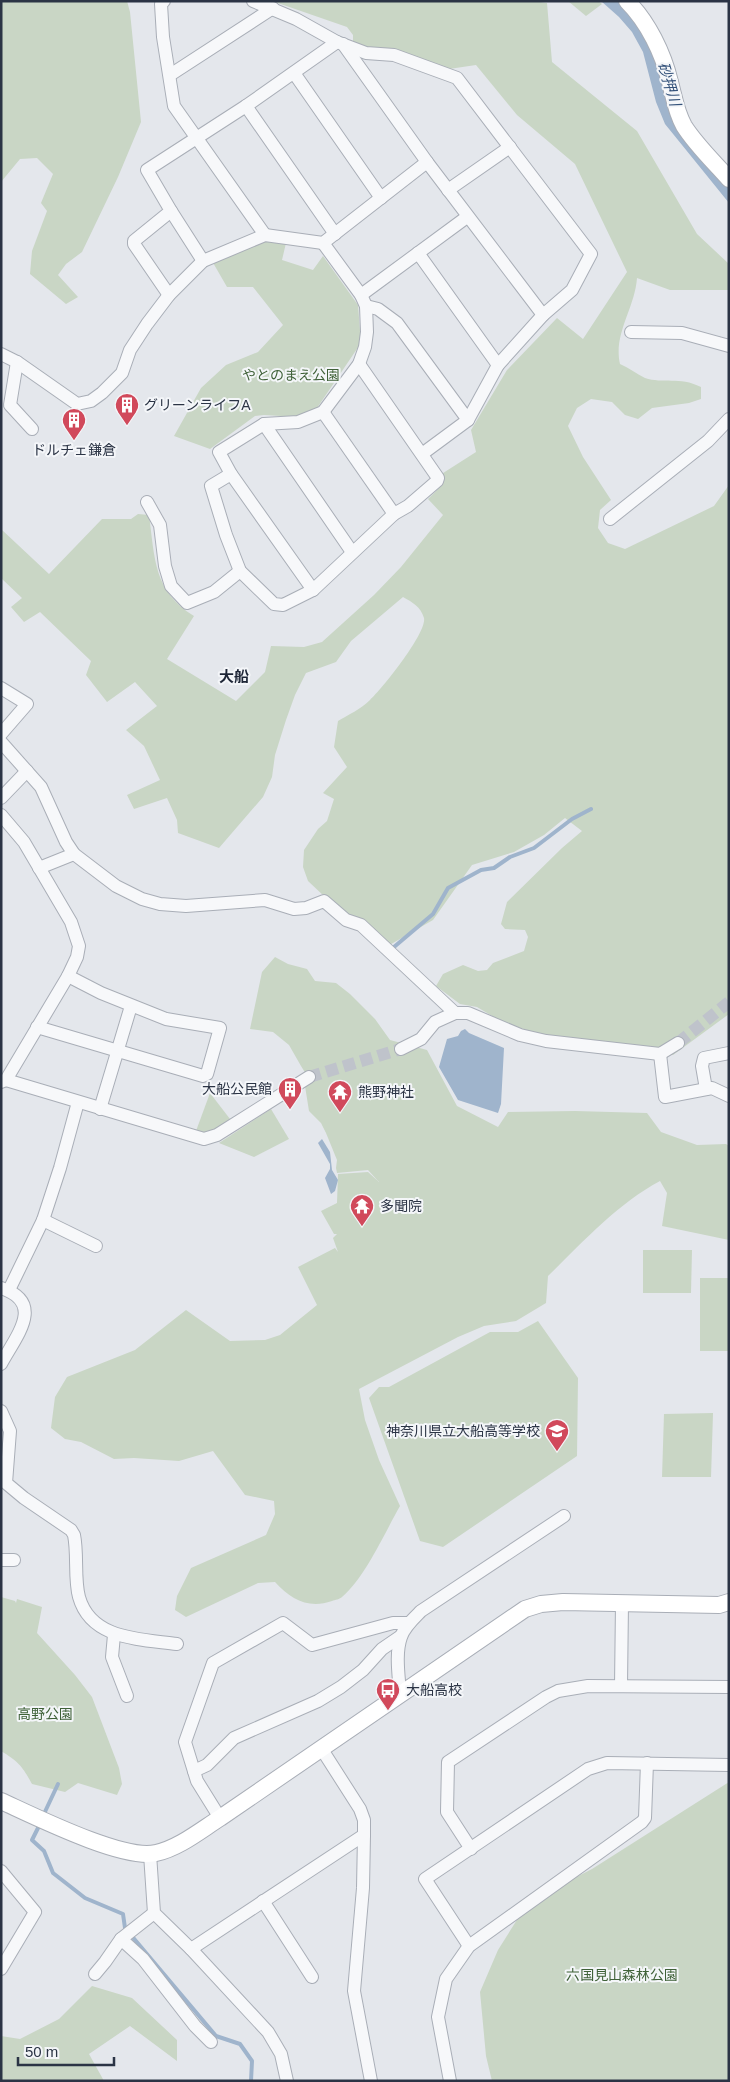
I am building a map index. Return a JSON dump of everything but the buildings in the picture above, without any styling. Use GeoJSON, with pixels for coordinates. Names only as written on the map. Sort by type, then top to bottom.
{"type":"FeatureCollection","features":[{"type":"Feature","properties":{"kind":"street"},"geometry":{"type":"LineString","coordinates":[[164,1],[162,4],[163,37],[174,106],[265,235]]}},
{"type":"Feature","properties":{"kind":"street"},"geometry":{"type":"LineString","coordinates":[[253,1],[273,8],[340,43],[366,53],[394,55],[457,78],[591,254],[572,290],[542,315],[498,365],[468,420],[422,454]]}},
{"type":"Feature","properties":{"kind":"street"},"geometry":{"type":"LineString","coordinates":[[627,1],[638,12],[659,50],[670,80],[675,104],[684,126],[729,179]]}},
{"type":"Feature","properties":{"kind":"street"},"geometry":{"type":"LineString","coordinates":[[170,75],[273,8]]}},
{"type":"Feature","properties":{"kind":"street"},"geometry":{"type":"LineString","coordinates":[[203,262],[147,170],[340,43]]}},
{"type":"Feature","properties":{"kind":"street"},"geometry":{"type":"LineString","coordinates":[[340,43],[467,217],[542,315]]}},
{"type":"Feature","properties":{"kind":"street"},"geometry":{"type":"LineString","coordinates":[[294,73],[381,198]]}},
{"type":"Feature","properties":{"kind":"street"},"geometry":{"type":"LineString","coordinates":[[246,106],[335,234]]}},
{"type":"Feature","properties":{"kind":"street"},"geometry":{"type":"LineString","coordinates":[[448,190],[510,147]]}},
{"type":"Feature","properties":{"kind":"street"},"geometry":{"type":"LineString","coordinates":[[1,354],[17,362],[76,404],[91,401],[122,373],[130,350],[169,295],[203,262],[265,235],[324,243],[427,162]]}},
{"type":"Feature","properties":{"kind":"street"},"geometry":{"type":"LineString","coordinates":[[169,295],[134,244],[134,241],[172,211]]}},
{"type":"Feature","properties":{"kind":"street"},"geometry":{"type":"LineString","coordinates":[[363,300],[418,253],[467,217]]}},
{"type":"Feature","properties":{"kind":"street"},"geometry":{"type":"LineString","coordinates":[[324,243],[363,300],[390,316],[397,323],[468,420]]}},
{"type":"Feature","properties":{"kind":"street"},"geometry":{"type":"LineString","coordinates":[[418,253],[498,365]]}},
{"type":"Feature","properties":{"kind":"street"},"geometry":{"type":"LineString","coordinates":[[313,590],[231,474],[219,452],[264,424],[298,422],[323,412],[359,364],[365,347],[367,332],[363,300]]}},
{"type":"Feature","properties":{"kind":"street"},"geometry":{"type":"LineString","coordinates":[[631,332],[682,334],[729,346]]}},
{"type":"Feature","properties":{"kind":"street"},"geometry":{"type":"LineString","coordinates":[[17,362],[10,405],[32,429]]}},
{"type":"Feature","properties":{"kind":"street"},"geometry":{"type":"LineString","coordinates":[[231,474],[211,486],[226,535],[240,571],[274,604],[284,605],[313,590],[394,514],[408,506],[437,481],[438,478],[359,364]]}},
{"type":"Feature","properties":{"kind":"street"},"geometry":{"type":"LineString","coordinates":[[323,412],[394,514]]}},
{"type":"Feature","properties":{"kind":"street"},"geometry":{"type":"LineString","coordinates":[[610,519],[708,441],[729,419]]}},
{"type":"Feature","properties":{"kind":"street"},"geometry":{"type":"LineString","coordinates":[[264,424],[352,552]]}},
{"type":"Feature","properties":{"kind":"street"},"geometry":{"type":"LineString","coordinates":[[147,502],[160,525],[165,566],[171,586],[187,603],[214,592],[240,571]]}},
{"type":"Feature","properties":{"kind":"street"},"geometry":{"type":"LineString","coordinates":[[1,688],[27,704],[1,734]]}},
{"type":"Feature","properties":{"kind":"street"},"geometry":{"type":"LineString","coordinates":[[1,742],[46,796],[60,829],[74,854],[116,886],[142,899],[160,904],[202,906],[265,900],[294,909],[306,908],[324,901],[346,920],[361,925],[455,1014]]}},
{"type":"Feature","properties":{"kind":"street"},"geometry":{"type":"LineString","coordinates":[[1,798],[27,771]]}},
{"type":"Feature","properties":{"kind":"street"},"geometry":{"type":"LineString","coordinates":[[1,816],[24,842],[71,922],[80,946],[68,976],[4,1081],[204,1140],[217,1135],[309,1077]]}},
{"type":"Feature","properties":{"kind":"street"},"geometry":{"type":"LineString","coordinates":[[39,868],[74,854]]}},
{"type":"Feature","properties":{"kind":"street"},"geometry":{"type":"LineString","coordinates":[[37,1027],[203,1076],[208,1074],[220,1028],[166,1020],[131,1006],[68,976]]}},
{"type":"Feature","properties":{"kind":"street"},"geometry":{"type":"LineString","coordinates":[[100,1109],[131,1006]]}},
{"type":"Feature","properties":{"kind":"street"},"geometry":{"type":"LineString","coordinates":[[401,1049],[420,1039],[435,1022],[455,1014],[468,1013],[520,1035],[546,1041],[660,1054],[678,1043]]}},
{"type":"Feature","properties":{"kind":"street"},"geometry":{"type":"LineString","coordinates":[[706,1089],[702,1066],[704,1058],[729,1053]]}},
{"type":"Feature","properties":{"kind":"street"},"geometry":{"type":"LineString","coordinates":[[660,1054],[665,1097],[712,1088],[729,1096]]}},
{"type":"Feature","properties":{"kind":"street"},"geometry":{"type":"LineString","coordinates":[[1,1364],[24,1323],[26,1312],[25,1304],[5,1289],[43,1220],[60,1168],[78,1102]]}},
{"type":"Feature","properties":{"kind":"street"},"geometry":{"type":"LineString","coordinates":[[43,1220],[96,1246]]}},
{"type":"Feature","properties":{"kind":"street"},"geometry":{"type":"LineString","coordinates":[[1,1411],[10,1431],[6,1483],[74,1534],[79,1597],[89,1616],[98,1625],[114,1635],[177,1644]]}},
{"type":"Feature","properties":{"kind":"street"},"geometry":{"type":"LineString","coordinates":[[194,1771],[207,1766],[234,1738],[318,1701],[341,1687],[363,1670],[382,1649],[400,1636],[408,1623],[421,1611],[564,1516]]}},
{"type":"Feature","properties":{"kind":"street"},"geometry":{"type":"LineString","coordinates":[[1,1801],[92,1840],[127,1852],[157,1853],[176,1845],[220,1818],[525,1609],[541,1604],[563,1602],[719,1605],[729,1602]]}},
{"type":"Feature","properties":{"kind":"street"},"geometry":{"type":"LineString","coordinates":[[621,1686],[622,1603]]}},
{"type":"Feature","properties":{"kind":"street"},"geometry":{"type":"LineString","coordinates":[[220,1818],[197,1781],[185,1742],[213,1663],[283,1623],[312,1645],[393,1623],[408,1623]]}},
{"type":"Feature","properties":{"kind":"street"},"geometry":{"type":"LineString","coordinates":[[114,1635],[112,1657],[127,1696]]}},
{"type":"Feature","properties":{"kind":"street"},"geometry":{"type":"LineString","coordinates":[[400,1636],[400,1694]]}},
{"type":"Feature","properties":{"kind":"street"},"geometry":{"type":"LineString","coordinates":[[471,1850],[446,1812],[448,1762],[558,1691],[588,1686],[729,1687]]}},
{"type":"Feature","properties":{"kind":"street"},"geometry":{"type":"LineString","coordinates":[[321,1748],[360,1809],[364,1820],[363,1888],[354,1991],[372,2081]]}},
{"type":"Feature","properties":{"kind":"street"},"geometry":{"type":"LineString","coordinates":[[469,1946],[425,1879],[471,1850],[588,1769],[607,1763],[729,1765]]}},
{"type":"Feature","properties":{"kind":"street"},"geometry":{"type":"LineString","coordinates":[[450,2081],[438,2017],[446,1979],[469,1946],[642,1822],[645,1818],[647,1763]]}},
{"type":"Feature","properties":{"kind":"street"},"geometry":{"type":"LineString","coordinates":[[192,1949],[364,1835]]}},
{"type":"Feature","properties":{"kind":"street"},"geometry":{"type":"LineString","coordinates":[[150,1854],[154,1913],[192,1949],[268,2032],[281,2054],[287,2081]]}},
{"type":"Feature","properties":{"kind":"street"},"geometry":{"type":"LineString","coordinates":[[1,1871],[34,1912],[1,1969]]}},
{"type":"Feature","properties":{"kind":"street"},"geometry":{"type":"LineString","coordinates":[[263,1901],[312,1977]]}},
{"type":"Feature","properties":{"kind":"street"},"geometry":{"type":"LineString","coordinates":[[95,1974],[121,1939],[154,1913]]}},
{"type":"Feature","properties":{"kind":"street"},"geometry":{"type":"LineString","coordinates":[[121,1939],[143,1959],[195,2026],[211,2042]]}},
{"type":"Feature","properties":{"kind":"green space"},"geometry":{"type":"Polygon","coordinates":[[[1,1],[127,1],[130,12],[141,122],[118,177],[82,252],[66,264],[58,275],[78,297],[66,304],[30,274],[32,251],[47,211],[41,203],[53,174],[37,158],[20,159],[1,182],[1,1]]]}},
{"type":"Feature","properties":{"kind":"green space"},"geometry":{"type":"Polygon","coordinates":[[[272,1],[533,1],[547,3],[552,62],[637,131],[697,234],[729,264],[729,290],[670,290],[637,278],[633,300],[619,342],[620,364],[652,380],[686,382],[701,387],[701,399],[689,403],[652,408],[638,419],[625,415],[612,402],[591,399],[577,408],[568,426],[583,457],[611,500],[600,510],[598,528],[608,543],[625,549],[714,506],[729,485],[729,1014],[673,1055],[661,1051],[543,1035],[504,1023],[477,1007],[460,1004],[436,986],[443,974],[463,965],[478,971],[487,970],[493,963],[524,951],[528,937],[525,930],[505,929],[501,924],[507,902],[582,831],[565,818],[544,835],[514,852],[472,865],[433,920],[386,947],[343,914],[308,881],[303,867],[304,850],[318,829],[327,821],[334,799],[323,793],[347,767],[334,747],[338,721],[370,700],[384,685],[419,636],[424,618],[421,611],[413,603],[403,597],[351,641],[336,662],[306,673],[295,695],[286,720],[275,755],[272,777],[263,797],[219,848],[178,833],[177,820],[167,798],[134,809],[127,795],[160,780],[144,746],[126,730],[157,706],[135,682],[107,702],[86,675],[91,661],[40,612],[24,622],[11,607],[22,598],[1,578],[1,529],[49,574],[102,519],[131,519],[138,514],[149,515],[155,559],[163,584],[171,596],[194,616],[167,659],[236,701],[265,672],[271,646],[304,647],[322,642],[374,595],[401,567],[443,515],[428,499],[441,486],[440,475],[476,452],[471,430],[507,370],[557,318],[583,339],[627,272],[575,164],[517,115],[476,65],[449,69],[364,48],[353,44],[353,35],[347,27],[272,1]]]}},
{"type":"Feature","properties":{"kind":"green space"},"geometry":{"type":"Polygon","coordinates":[[[568,1],[598,1],[602,4],[586,16],[568,1]]]}},
{"type":"Feature","properties":{"kind":"green space","name":"やとのまえ公園"},"geometry":{"type":"Polygon","coordinates":[[[265,240],[286,243],[282,260],[313,270],[323,256],[358,305],[361,343],[317,408],[298,417],[255,416],[210,449],[174,436],[201,388],[226,365],[258,352],[283,325],[253,287],[227,287],[212,261],[265,240]]]}},
{"type":"Feature","properties":{"kind":"green space"},"geometry":{"type":"Polygon","coordinates":[[[275,957],[288,964],[307,969],[315,981],[336,983],[375,1019],[390,1040],[427,1050],[457,1106],[498,1127],[508,1112],[647,1113],[661,1132],[697,1145],[726,1144],[729,1146],[729,1240],[662,1226],[667,1193],[660,1181],[644,1190],[615,1212],[548,1276],[546,1303],[516,1321],[484,1326],[458,1337],[359,1389],[365,1420],[379,1460],[400,1506],[367,1567],[342,1597],[324,1603],[308,1603],[287,1594],[275,1582],[258,1583],[186,1617],[175,1610],[177,1596],[191,1568],[266,1535],[275,1514],[274,1501],[245,1495],[213,1451],[179,1461],[134,1458],[114,1459],[81,1442],[65,1439],[51,1428],[55,1397],[67,1377],[135,1350],[186,1310],[230,1341],[265,1340],[280,1335],[317,1305],[298,1267],[335,1248],[338,1252],[333,1238],[337,1234],[334,1234],[321,1211],[337,1203],[338,1174],[368,1172],[379,1182],[368,1170],[337,1173],[337,1160],[326,1133],[321,1123],[309,1111],[305,1086],[306,1074],[289,1045],[273,1032],[250,1029],[262,972],[275,957]]]}},
{"type":"Feature","properties":{"kind":"green space"},"geometry":{"type":"Polygon","coordinates":[[[210,1093],[230,1119],[206,1135],[196,1131],[210,1093]]]}},
{"type":"Feature","properties":{"kind":"green space"},"geometry":{"type":"Polygon","coordinates":[[[271,1109],[289,1139],[254,1157],[219,1143],[271,1109]]]}},
{"type":"Feature","properties":{"kind":"green space"},"geometry":{"type":"Polygon","coordinates":[[[643,1250],[692,1250],[691,1293],[643,1293],[643,1250]]]}},
{"type":"Feature","properties":{"kind":"green space"},"geometry":{"type":"Polygon","coordinates":[[[700,1278],[729,1278],[729,1351],[700,1351],[700,1278]]]}},
{"type":"Feature","properties":{"kind":"green space"},"geometry":{"type":"Polygon","coordinates":[[[538,1321],[578,1378],[577,1456],[443,1547],[420,1541],[369,1398],[379,1387],[389,1387],[490,1332],[518,1332],[538,1321]]]}},
{"type":"Feature","properties":{"kind":"green space"},"geometry":{"type":"Polygon","coordinates":[[[713,1413],[711,1477],[662,1477],[664,1414],[713,1413]]]}},
{"type":"Feature","properties":{"kind":"green space","name":"高野公園"},"geometry":{"type":"Polygon","coordinates":[[[1,1597],[16,1603],[17,1599],[42,1607],[37,1633],[92,1697],[119,1768],[122,1784],[117,1795],[78,1783],[65,1792],[32,1784],[20,1765],[1,1751],[1,1597]]]}},
{"type":"Feature","properties":{"kind":"green space","name":"六国見山森林公園"},"geometry":{"type":"Polygon","coordinates":[[[729,1782],[729,2081],[492,2081],[486,2056],[480,1992],[498,1950],[520,1915],[557,1887],[592,1869],[729,1782]]]}},
{"type":"Feature","properties":{"kind":"green space"},"geometry":{"type":"Polygon","coordinates":[[[92,1986],[132,1998],[177,2040],[177,2061],[130,2026],[89,2054],[104,2081],[1,2081],[1,2036],[20,2039],[59,2019],[92,1986]]]}},
{"type":"Feature","properties":{"kind":"water","name":"砂押川"},"geometry":{"type":"Polygon","coordinates":[[[601,1],[619,1],[627,8],[654,48],[667,99],[729,186],[729,203],[665,124],[656,102],[643,52],[632,32],[601,1]]]}},
{"type":"Feature","properties":{"kind":"water"},"geometry":{"type":"Polygon","coordinates":[[[465,1029],[469,1033],[504,1048],[501,1104],[498,1113],[458,1100],[439,1067],[447,1039],[458,1036],[465,1029]]]}},
{"type":"Feature","properties":{"kind":"water"},"geometry":{"type":"Polygon","coordinates":[[[322,1139],[330,1152],[332,1170],[338,1180],[335,1191],[331,1194],[325,1178],[330,1169],[330,1164],[318,1143],[322,1139]]]}},
{"type":"Feature","properties":{"kind":"waterway"},"geometry":{"type":"LineString","coordinates":[[394,947],[433,914],[448,888],[481,870],[494,868],[510,857],[534,848],[572,819],[591,809]]}},
{"type":"Feature","properties":{"kind":"waterway"},"geometry":{"type":"LineString","coordinates":[[43,1816],[58,1784]]}},
{"type":"Feature","properties":{"kind":"waterway"},"geometry":{"type":"LineString","coordinates":[[40,1824],[32,1840],[44,1851],[53,1873],[85,1898],[123,1914],[125,1928],[216,2036],[240,2044],[252,2061],[251,2081]]}},
{"type":"Feature","properties":{"kind":"tunnel"},"geometry":{"type":"LineString","coordinates":[[678,1043],[729,1002]]}},
{"type":"Feature","properties":{"kind":"tunnel"},"geometry":{"type":"LineString","coordinates":[[309,1077],[401,1049]]}},
{"type":"Feature","properties":{"kind":"place","name":"グリーンライフA"},"geometry":{"type":"Point","coordinates":[127,426]}},
{"type":"Feature","properties":{"kind":"place","name":"ドルチェ鎌倉"},"geometry":{"type":"Point","coordinates":[74,441]}},
{"type":"Feature","properties":{"kind":"place","name":"大船公民館"},"geometry":{"type":"Point","coordinates":[290,1110]}},
{"type":"Feature","properties":{"kind":"place","name":"熊野神社"},"geometry":{"type":"Point","coordinates":[340,1113]}},
{"type":"Feature","properties":{"kind":"place","name":"多聞院"},"geometry":{"type":"Point","coordinates":[362,1227]}},
{"type":"Feature","properties":{"kind":"place","name":"神奈川県立大船高等学校"},"geometry":{"type":"Point","coordinates":[557,1452]}},
{"type":"Feature","properties":{"kind":"place","name":"大船高校"},"geometry":{"type":"Point","coordinates":[388,1711]}},
{"type":"Feature","properties":{"kind":"district","name":"大船"},"geometry":{"type":"Point","coordinates":[234,677]}}]}
